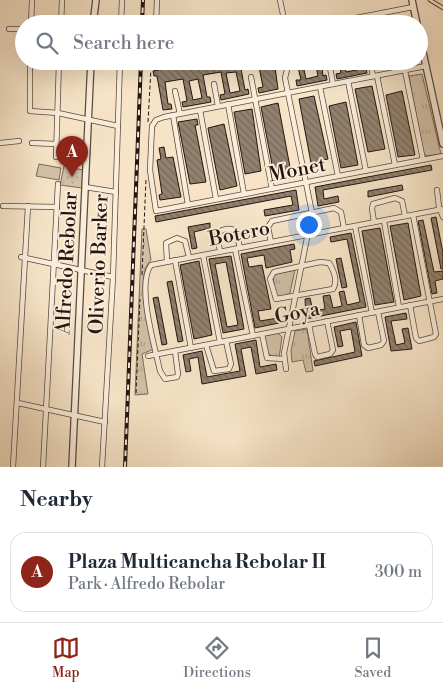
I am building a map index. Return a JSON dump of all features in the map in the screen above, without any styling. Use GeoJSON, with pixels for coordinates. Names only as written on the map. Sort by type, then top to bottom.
{"type":"FeatureCollection","features":[{"type":"Feature","properties":{"kind":"street"},"geometry":{"type":"LineString","coordinates":[[31,15],[32,0]]}},
{"type":"Feature","properties":{"kind":"street"},"geometry":{"type":"LineString","coordinates":[[61,15],[62,0]]}},
{"type":"Feature","properties":{"kind":"street"},"geometry":{"type":"LineString","coordinates":[[94,15],[96,0]]}},
{"type":"Feature","properties":{"kind":"street"},"geometry":{"type":"LineString","coordinates":[[122,0],[122,15]]}},
{"type":"Feature","properties":{"kind":"street"},"geometry":{"type":"LineString","coordinates":[[156,15],[157,0]]}},
{"type":"Feature","properties":{"kind":"street"},"geometry":{"type":"LineString","coordinates":[[280,0],[283,15]]}},
{"type":"Feature","properties":{"kind":"street"},"geometry":{"type":"LineString","coordinates":[[412,0],[415,15]]}},
{"type":"Feature","properties":{"kind":"street"},"geometry":{"type":"LineString","coordinates":[[372,15],[414,7]]}},
{"type":"Feature","properties":{"kind":"street"},"geometry":{"type":"LineString","coordinates":[[9,29],[15,29]]}},
{"type":"Feature","properties":{"kind":"street"},"geometry":{"type":"LineString","coordinates":[[30,70],[30,110],[58,113],[118,126]]}},
{"type":"Feature","properties":{"kind":"street"},"geometry":{"type":"LineString","coordinates":[[56,157],[59,70]]}},
{"type":"Feature","properties":{"kind":"street","name":"Alfredo Rebolar"},"geometry":{"type":"LineString","coordinates":[[72,467],[90,70]]}},
{"type":"Feature","properties":{"kind":"street","name":"Oliverio Barker"},"geometry":{"type":"LineString","coordinates":[[102,467],[113,277],[120,70]]}},
{"type":"Feature","properties":{"kind":"street"},"geometry":{"type":"LineString","coordinates":[[286,369],[284,359],[294,298],[312,213],[285,78],[287,70]]}},
{"type":"Feature","properties":{"kind":"street"},"geometry":{"type":"LineString","coordinates":[[330,70],[333,84]]}},
{"type":"Feature","properties":{"kind":"street"},"geometry":{"type":"LineString","coordinates":[[373,70],[395,165]]}},
{"type":"Feature","properties":{"kind":"street"},"geometry":{"type":"LineString","coordinates":[[188,205],[173,115],[405,70],[423,160]]}},
{"type":"Feature","properties":{"kind":"street"},"geometry":{"type":"LineString","coordinates":[[427,70],[443,144]]}},
{"type":"Feature","properties":{"kind":"street"},"geometry":{"type":"LineString","coordinates":[[250,77],[272,189]]}},
{"type":"Feature","properties":{"kind":"street"},"geometry":{"type":"LineString","coordinates":[[348,81],[366,171]]}},
{"type":"Feature","properties":{"kind":"street"},"geometry":{"type":"LineString","coordinates":[[214,84],[218,106]]}},
{"type":"Feature","properties":{"kind":"street"},"geometry":{"type":"LineString","coordinates":[[320,87],[338,176]]}},
{"type":"Feature","properties":{"kind":"street"},"geometry":{"type":"LineString","coordinates":[[175,91],[180,114]]}},
{"type":"Feature","properties":{"kind":"street"},"geometry":{"type":"LineString","coordinates":[[228,104],[244,194]]}},
{"type":"Feature","properties":{"kind":"street"},"geometry":{"type":"LineString","coordinates":[[200,110],[216,200]]}},
{"type":"Feature","properties":{"kind":"street","name":"Monet"},"geometry":{"type":"LineString","coordinates":[[173,115],[164,116],[156,120],[152,126],[150,170],[156,211],[443,156]]}},
{"type":"Feature","properties":{"kind":"street"},"geometry":{"type":"LineString","coordinates":[[0,143],[19,141]]}},
{"type":"Feature","properties":{"kind":"street"},"geometry":{"type":"LineString","coordinates":[[32,143],[56,144]]}},
{"type":"Feature","properties":{"kind":"street"},"geometry":{"type":"LineString","coordinates":[[43,467],[58,184]]}},
{"type":"Feature","properties":{"kind":"street"},"geometry":{"type":"LineString","coordinates":[[85,187],[116,192]]}},
{"type":"Feature","properties":{"kind":"street"},"geometry":{"type":"LineString","coordinates":[[437,190],[443,217]]}},
{"type":"Feature","properties":{"kind":"street"},"geometry":{"type":"LineString","coordinates":[[374,222],[373,204],[395,198],[402,201],[406,216]]}},
{"type":"Feature","properties":{"kind":"street"},"geometry":{"type":"LineString","coordinates":[[3,206],[57,207]]}},
{"type":"Feature","properties":{"kind":"street"},"geometry":{"type":"LineString","coordinates":[[13,467],[28,206]]}},
{"type":"Feature","properties":{"kind":"street"},"geometry":{"type":"LineString","coordinates":[[271,242],[268,227],[270,222],[312,213],[337,209],[341,212],[344,228]]}},
{"type":"Feature","properties":{"kind":"street","name":"Botero"},"geometry":{"type":"LineString","coordinates":[[157,354],[146,303],[147,272],[151,265],[442,210]]}},
{"type":"Feature","properties":{"kind":"street"},"geometry":{"type":"LineString","coordinates":[[410,306],[416,338],[419,340],[434,337],[436,334],[413,215]]}},
{"type":"Feature","properties":{"kind":"street"},"geometry":{"type":"LineString","coordinates":[[384,220],[399,308]]}},
{"type":"Feature","properties":{"kind":"street"},"geometry":{"type":"LineString","coordinates":[[356,226],[375,312],[384,341],[381,345],[368,348],[364,345],[359,315]]}},
{"type":"Feature","properties":{"kind":"street"},"geometry":{"type":"LineString","coordinates":[[220,252],[217,236],[220,232],[226,230],[236,231],[237,248],[253,336]]}},
{"type":"Feature","properties":{"kind":"street"},"geometry":{"type":"LineString","coordinates":[[168,261],[166,243],[177,238],[185,242],[189,257]]}},
{"type":"Feature","properties":{"kind":"street"},"geometry":{"type":"LineString","coordinates":[[203,254],[220,342]]}},
{"type":"Feature","properties":{"kind":"street"},"geometry":{"type":"LineString","coordinates":[[24,258],[113,277]]}},
{"type":"Feature","properties":{"kind":"street"},"geometry":{"type":"LineString","coordinates":[[175,260],[191,348]]}},
{"type":"Feature","properties":{"kind":"street"},"geometry":{"type":"LineString","coordinates":[[320,262],[329,263],[336,282],[333,289],[327,292],[276,300],[270,279],[274,272],[300,266],[320,262]]}},
{"type":"Feature","properties":{"kind":"street","name":"Goya"},"geometry":{"type":"LineString","coordinates":[[148,356],[443,299]]}},
{"type":"Feature","properties":{"kind":"street"},"geometry":{"type":"LineString","coordinates":[[309,325],[317,357],[330,354],[333,350],[327,321]]}},
{"type":"Feature","properties":{"kind":"street"},"geometry":{"type":"LineString","coordinates":[[262,334],[267,358],[284,359]]}},
{"type":"Feature","properties":{"kind":"street"},"geometry":{"type":"LineString","coordinates":[[206,345],[214,372],[223,371],[229,369],[231,364],[226,341]]}},
{"type":"Feature","properties":{"kind":"street"},"geometry":{"type":"LineString","coordinates":[[157,354],[162,377],[165,379],[177,377],[175,351]]}},
{"type":"Feature","properties":{"kind":"street"},"geometry":{"type":"LineString","coordinates":[[18,403],[105,422]]}},
{"type":"Feature","properties":{"kind":"lane"},"geometry":{"type":"LineString","coordinates":[[430,0],[443,8]]}},
{"type":"Feature","properties":{"kind":"path"},"geometry":{"type":"LineString","coordinates":[[148,124],[151,70]]}},
{"type":"Feature","properties":{"kind":"path"},"geometry":{"type":"LineString","coordinates":[[141,279],[146,172]]}},
{"type":"Feature","properties":{"kind":"path"},"geometry":{"type":"LineString","coordinates":[[136,393],[140,298]]}},
{"type":"Feature","properties":{"kind":"green space"},"geometry":{"type":"Polygon","coordinates":[[[422,74],[441,154],[424,156],[409,76],[422,74]]]}},
{"type":"Feature","properties":{"kind":"green space"},"geometry":{"type":"Polygon","coordinates":[[[39,164],[61,168],[59,180],[36,176],[39,164]]]}},
{"type":"Feature","properties":{"kind":"green space"},"geometry":{"type":"Polygon","coordinates":[[[64,166],[83,170],[82,188],[60,185],[64,166]]]}},
{"type":"Feature","properties":{"kind":"green space"},"geometry":{"type":"Polygon","coordinates":[[[142,229],[146,229],[151,260],[146,268],[143,290],[146,316],[154,349],[142,354],[148,394],[135,395],[142,229]]]}},
{"type":"Feature","properties":{"kind":"green space"},"geometry":{"type":"Polygon","coordinates":[[[295,270],[289,297],[276,297],[273,277],[276,274],[295,270]]]}},
{"type":"Feature","properties":{"kind":"green space"},"geometry":{"type":"Polygon","coordinates":[[[307,329],[313,371],[306,372],[303,360],[292,362],[291,351],[295,331],[307,329]]]}},
{"type":"Feature","properties":{"kind":"green space"},"geometry":{"type":"Polygon","coordinates":[[[278,333],[282,337],[279,358],[271,356],[267,351],[264,336],[278,333]]]}},
{"type":"Feature","properties":{"kind":"building"},"geometry":{"type":"Polygon","coordinates":[[[241,70],[245,90],[248,89],[249,94],[221,100],[220,95],[225,94],[221,72],[203,75],[207,97],[210,97],[211,102],[183,107],[182,102],[187,101],[183,79],[165,82],[168,104],[171,104],[172,109],[163,110],[157,76],[154,76],[153,71],[241,70]],[[236,72],[226,73],[230,93],[240,91],[236,72]],[[198,79],[189,81],[193,100],[202,98],[198,79]]]}},
{"type":"Feature","properties":{"kind":"building"},"geometry":{"type":"Polygon","coordinates":[[[260,70],[275,70],[278,89],[259,93],[258,88],[263,87],[260,70]]]}},
{"type":"Feature","properties":{"kind":"building"},"geometry":{"type":"Polygon","coordinates":[[[299,70],[304,70],[306,79],[318,76],[317,70],[322,70],[323,76],[326,75],[327,80],[297,86],[296,80],[301,80],[299,70]]]}},
{"type":"Feature","properties":{"kind":"building"},"geometry":{"type":"Polygon","coordinates":[[[340,70],[346,70],[346,72],[366,70],[367,73],[337,79],[336,74],[341,73],[340,70]]]}},
{"type":"Feature","properties":{"kind":"building"},"geometry":{"type":"Polygon","coordinates":[[[372,86],[385,149],[368,152],[355,89],[372,86]]]}},
{"type":"Feature","properties":{"kind":"building"},"geometry":{"type":"Polygon","coordinates":[[[402,91],[415,155],[398,157],[386,95],[402,91]]]}},
{"type":"Feature","properties":{"kind":"building"},"geometry":{"type":"Polygon","coordinates":[[[314,96],[328,159],[311,163],[299,99],[314,96]]]}},
{"type":"Feature","properties":{"kind":"building"},"geometry":{"type":"Polygon","coordinates":[[[346,102],[358,165],[341,168],[329,106],[346,102]]]}},
{"type":"Feature","properties":{"kind":"building"},"geometry":{"type":"Polygon","coordinates":[[[278,103],[292,178],[275,180],[261,107],[278,103]]]}},
{"type":"Feature","properties":{"kind":"building"},"geometry":{"type":"Polygon","coordinates":[[[252,109],[261,171],[245,174],[234,112],[252,109]]]}},
{"type":"Feature","properties":{"kind":"building"},"geometry":{"type":"Polygon","coordinates":[[[197,119],[198,125],[195,125],[206,182],[190,184],[178,122],[197,119]]]}},
{"type":"Feature","properties":{"kind":"building"},"geometry":{"type":"Polygon","coordinates":[[[224,124],[237,186],[220,190],[208,128],[224,124]]]}},
{"type":"Feature","properties":{"kind":"building"},"geometry":{"type":"Polygon","coordinates":[[[164,147],[166,158],[173,157],[181,197],[160,200],[159,195],[162,194],[157,160],[161,159],[159,148],[164,147]]]}},
{"type":"Feature","properties":{"kind":"building"},"geometry":{"type":"Polygon","coordinates":[[[431,165],[432,170],[323,190],[324,199],[338,196],[339,202],[318,206],[315,187],[431,165]]]}},
{"type":"Feature","properties":{"kind":"building"},"geometry":{"type":"Polygon","coordinates":[[[402,185],[403,190],[368,197],[368,191],[402,185]]]}},
{"type":"Feature","properties":{"kind":"building"},"geometry":{"type":"Polygon","coordinates":[[[296,190],[299,210],[265,216],[264,210],[293,205],[291,196],[156,222],[155,216],[296,190]]]}},
{"type":"Feature","properties":{"kind":"building"},"geometry":{"type":"Polygon","coordinates":[[[436,217],[443,253],[443,269],[441,269],[431,218],[436,217]]]}},
{"type":"Feature","properties":{"kind":"building"},"geometry":{"type":"Polygon","coordinates":[[[423,220],[434,272],[443,271],[443,279],[435,281],[437,293],[432,294],[418,221],[423,220]]]}},
{"type":"Feature","properties":{"kind":"building"},"geometry":{"type":"Polygon","coordinates":[[[210,223],[210,228],[194,232],[197,248],[192,249],[188,227],[210,223]]]}},
{"type":"Feature","properties":{"kind":"building"},"geometry":{"type":"Polygon","coordinates":[[[408,223],[421,296],[404,300],[390,226],[408,223]]]}},
{"type":"Feature","properties":{"kind":"building"},"geometry":{"type":"Polygon","coordinates":[[[380,228],[394,302],[375,305],[362,231],[380,228]]]}},
{"type":"Feature","properties":{"kind":"building"},"geometry":{"type":"Polygon","coordinates":[[[351,233],[366,307],[306,319],[305,299],[310,298],[313,311],[325,309],[323,296],[330,295],[333,308],[342,306],[339,292],[344,291],[347,305],[360,302],[347,239],[331,242],[330,237],[351,233]]]}},
{"type":"Feature","properties":{"kind":"building"},"geometry":{"type":"Polygon","coordinates":[[[294,244],[295,249],[290,250],[292,262],[266,268],[264,255],[247,258],[249,267],[262,265],[271,309],[258,311],[260,321],[278,318],[279,323],[255,328],[241,254],[294,244]]]}},
{"type":"Feature","properties":{"kind":"building"},"geometry":{"type":"Polygon","coordinates":[[[231,256],[244,329],[223,333],[209,259],[231,256]],[[226,262],[215,264],[227,327],[238,325],[226,262]]]}},
{"type":"Feature","properties":{"kind":"building"},"geometry":{"type":"Polygon","coordinates":[[[341,258],[347,287],[342,288],[336,259],[341,258]]]}},
{"type":"Feature","properties":{"kind":"building"},"geometry":{"type":"Polygon","coordinates":[[[199,261],[212,335],[194,339],[180,265],[199,261]]]}},
{"type":"Feature","properties":{"kind":"building"},"geometry":{"type":"Polygon","coordinates":[[[172,281],[183,341],[178,342],[167,282],[172,281]]]}},
{"type":"Feature","properties":{"kind":"building"},"geometry":{"type":"Polygon","coordinates":[[[158,297],[167,344],[162,345],[153,298],[158,297]]]}},
{"type":"Feature","properties":{"kind":"building"},"geometry":{"type":"Polygon","coordinates":[[[406,313],[407,319],[391,321],[396,345],[405,343],[402,329],[408,328],[412,349],[391,351],[385,317],[406,313]]]}},
{"type":"Feature","properties":{"kind":"building"},"geometry":{"type":"Polygon","coordinates":[[[356,322],[362,356],[315,366],[314,361],[355,352],[351,329],[340,331],[343,346],[338,347],[334,327],[356,322]]]}},
{"type":"Feature","properties":{"kind":"building"},"geometry":{"type":"Polygon","coordinates":[[[256,340],[260,367],[276,364],[277,370],[256,374],[251,347],[241,349],[246,376],[202,384],[198,357],[189,359],[191,371],[186,372],[183,355],[202,351],[207,377],[240,371],[235,344],[256,340]]]}},
{"type":"Feature","properties":{"kind":"railway"},"geometry":{"type":"LineString","coordinates":[[142,15],[143,0]]}},
{"type":"Feature","properties":{"kind":"railway"},"geometry":{"type":"LineString","coordinates":[[125,467],[141,70]]}},
{"type":"Feature","properties":{"kind":"place","name":"Plaza Multicancha Rebolar II"},"geometry":{"type":"Point","coordinates":[72,177]}}]}
